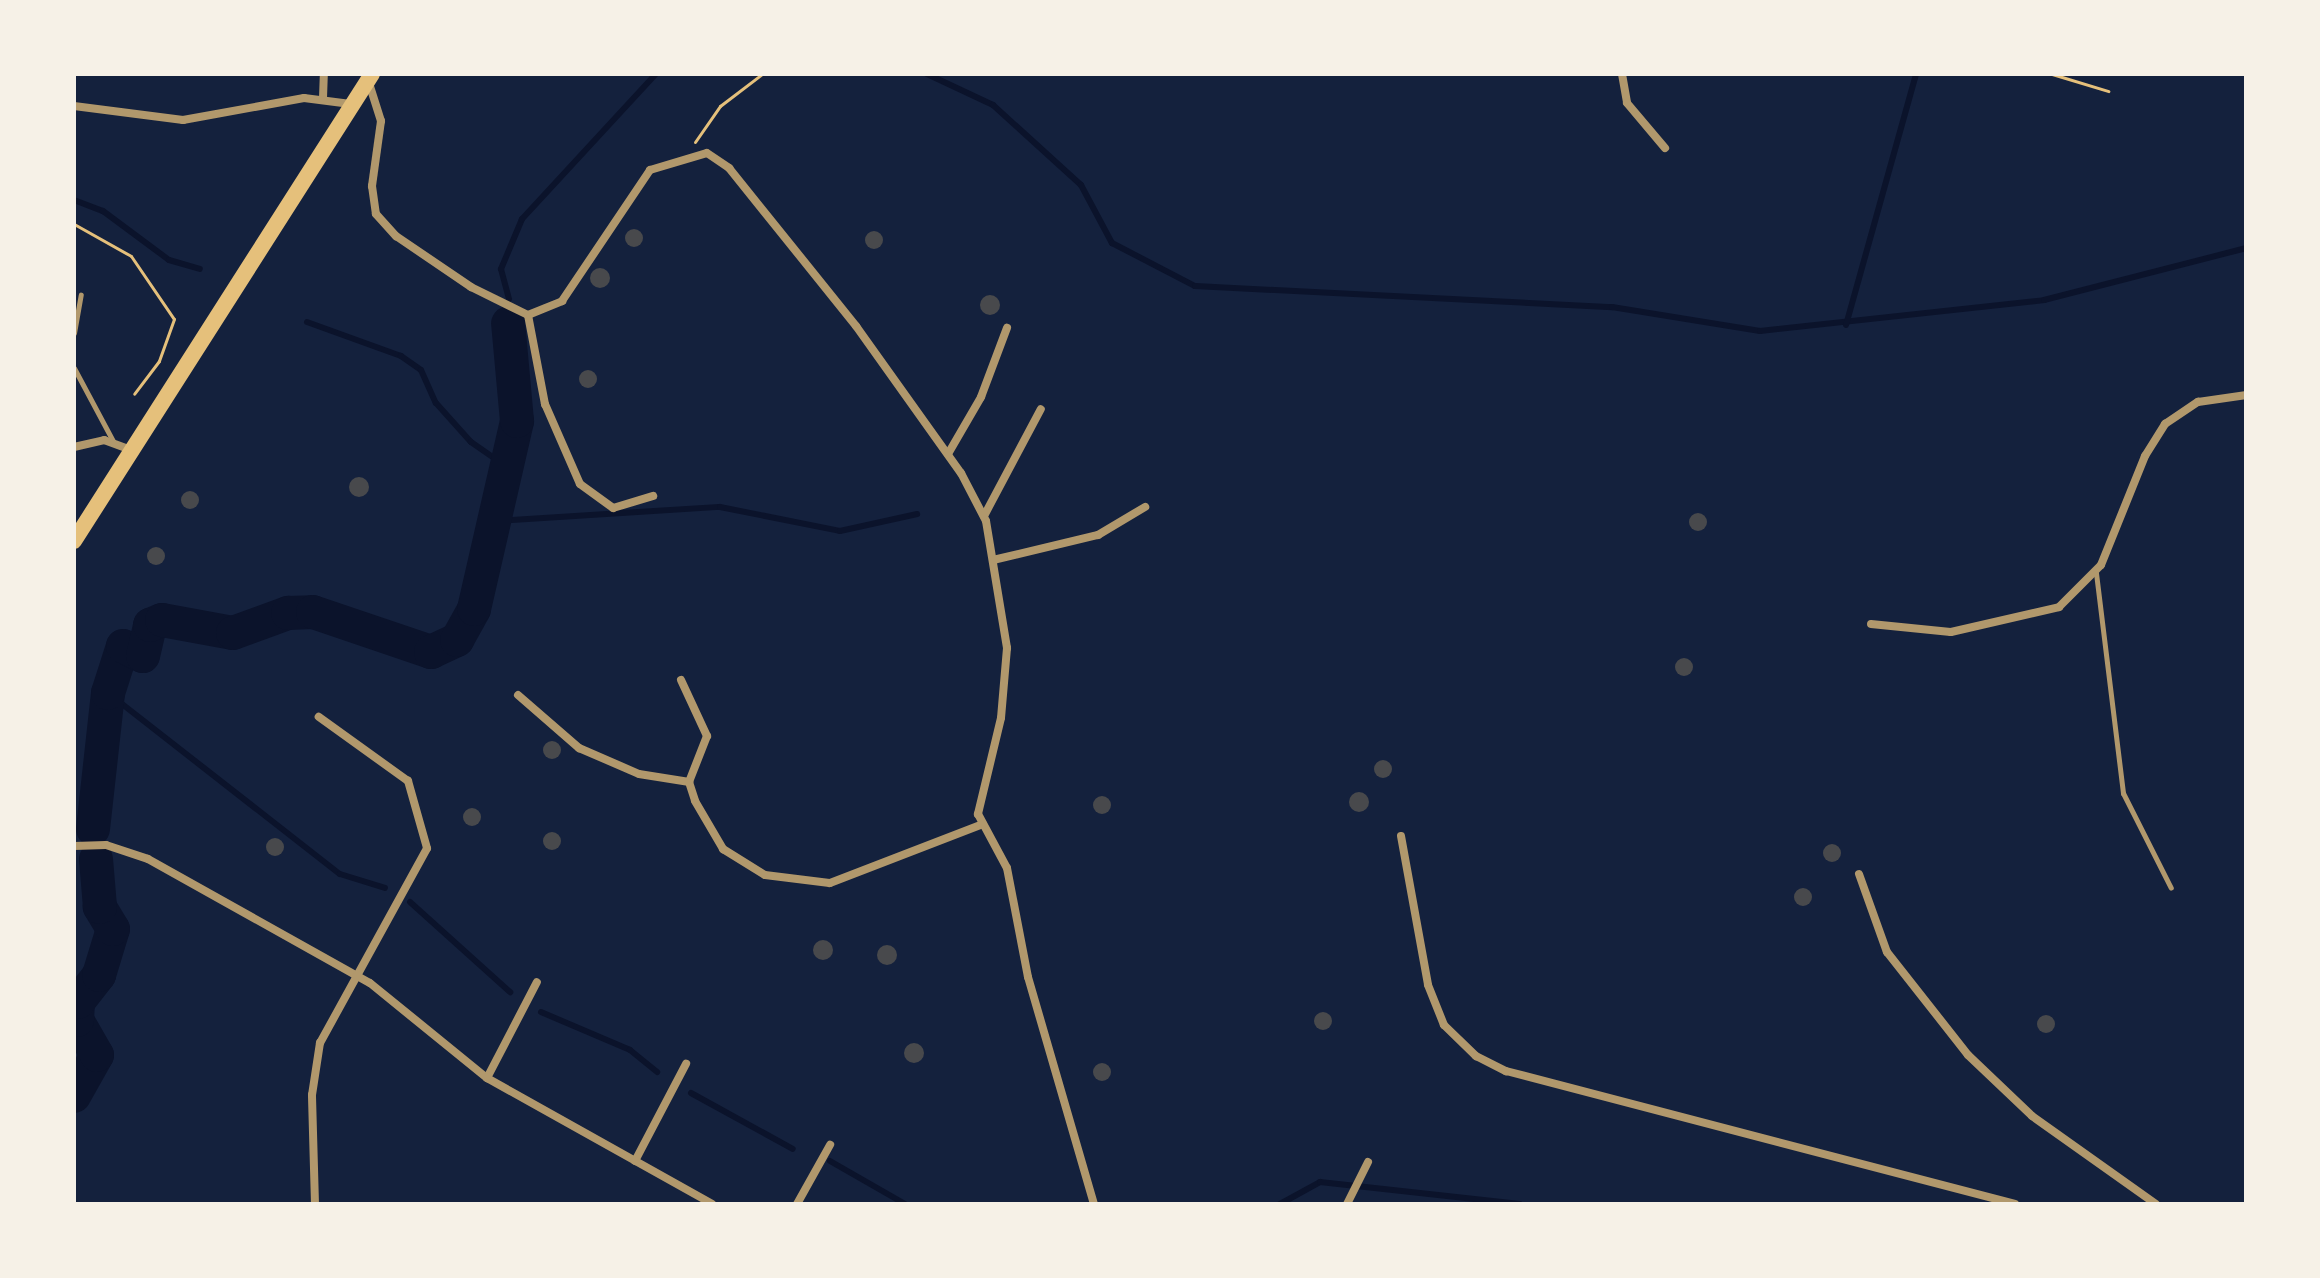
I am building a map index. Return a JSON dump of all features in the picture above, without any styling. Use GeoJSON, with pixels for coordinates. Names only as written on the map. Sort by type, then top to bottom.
{"type":"FeatureCollection","features":[{"type":"Feature","properties":{"kind":"main road"},"geometry":{"type":"LineString","coordinates":[[74,541],[370,77]]}},
{"type":"Feature","properties":{"kind":"street"},"geometry":{"type":"LineString","coordinates":[[323,98],[324,74]]}},
{"type":"Feature","properties":{"kind":"street"},"geometry":{"type":"LineString","coordinates":[[1622,74],[1627,103],[1665,148]]}},
{"type":"Feature","properties":{"kind":"street"},"geometry":{"type":"LineString","coordinates":[[370,77],[381,121],[372,186],[376,214],[396,236],[471,287],[528,315],[562,301],[650,170],[707,153],[750,191],[948,454],[984,516],[993,560],[1007,671],[978,799],[983,824],[1007,868],[1028,977],[1094,1204]]}},
{"type":"Feature","properties":{"kind":"street"},"geometry":{"type":"LineString","coordinates":[[74,106],[183,120],[323,98],[351,104]]}},
{"type":"Feature","properties":{"kind":"street"},"geometry":{"type":"LineString","coordinates":[[528,315],[545,404],[580,484],[613,508],[653,496]]}},
{"type":"Feature","properties":{"kind":"street"},"geometry":{"type":"LineString","coordinates":[[948,454],[975,412],[1007,328]]}},
{"type":"Feature","properties":{"kind":"street"},"geometry":{"type":"LineString","coordinates":[[1871,624],[1929,633],[2012,623],[2059,607],[2096,573],[2165,424],[2198,402],[2246,395]]}},
{"type":"Feature","properties":{"kind":"street"},"geometry":{"type":"LineString","coordinates":[[984,516],[1041,409]]}},
{"type":"Feature","properties":{"kind":"street"},"geometry":{"type":"LineString","coordinates":[[74,447],[113,441],[132,451]]}},
{"type":"Feature","properties":{"kind":"street"},"geometry":{"type":"LineString","coordinates":[[993,560],[1098,535],[1145,507]]}},
{"type":"Feature","properties":{"kind":"street"},"geometry":{"type":"LineString","coordinates":[[681,680],[707,736],[689,782]]}},
{"type":"Feature","properties":{"kind":"street"},"geometry":{"type":"LineString","coordinates":[[518,695],[590,754],[689,782],[723,849],[780,879],[840,880],[983,824]]}},
{"type":"Feature","properties":{"kind":"street"},"geometry":{"type":"LineString","coordinates":[[315,1204],[315,1062],[354,974],[425,863],[423,820],[393,765],[319,717]]}},
{"type":"Feature","properties":{"kind":"street"},"geometry":{"type":"LineString","coordinates":[[1401,836],[1428,985],[1444,1025],[1476,1056],[1506,1071],[2015,1204]]}},
{"type":"Feature","properties":{"kind":"street"},"geometry":{"type":"LineString","coordinates":[[74,846],[106,845],[148,859],[354,974],[487,1078],[635,1161],[699,1201],[712,1204]]}},
{"type":"Feature","properties":{"kind":"street"},"geometry":{"type":"LineString","coordinates":[[1859,874],[1887,952],[1968,1055],[2032,1116],[2156,1204]]}},
{"type":"Feature","properties":{"kind":"street"},"geometry":{"type":"LineString","coordinates":[[487,1078],[537,982]]}},
{"type":"Feature","properties":{"kind":"street"},"geometry":{"type":"LineString","coordinates":[[635,1161],[686,1064]]}},
{"type":"Feature","properties":{"kind":"street"},"geometry":{"type":"LineString","coordinates":[[797,1204],[830,1145]]}},
{"type":"Feature","properties":{"kind":"street"},"geometry":{"type":"LineString","coordinates":[[1347,1204],[1368,1162]]}},
{"type":"Feature","properties":{"kind":"lane"},"geometry":{"type":"LineString","coordinates":[[74,333],[81,295]]}},
{"type":"Feature","properties":{"kind":"lane"},"geometry":{"type":"LineString","coordinates":[[74,368],[113,441]]}},
{"type":"Feature","properties":{"kind":"lane"},"geometry":{"type":"LineString","coordinates":[[2096,573],[2123,793],[2171,888]]}},
{"type":"Feature","properties":{"kind":"path"},"geometry":{"type":"LineString","coordinates":[[684,158],[720,106],[762,74]]}},
{"type":"Feature","properties":{"kind":"path"},"geometry":{"type":"LineString","coordinates":[[2052,74],[2108,91]]}},
{"type":"Feature","properties":{"kind":"path"},"geometry":{"type":"LineString","coordinates":[[74,224],[131,256],[174,319],[163,353],[134,394]]}},
{"type":"Feature","properties":{"kind":"building"},"geometry":{"type":"Polygon","coordinates":[[[630,229],[638,229],[643,238],[641,245],[630,247],[625,242],[625,234],[630,229]]]}},
{"type":"Feature","properties":{"kind":"building"},"geometry":{"type":"Polygon","coordinates":[[[870,231],[878,231],[883,240],[881,247],[870,249],[865,244],[865,236],[870,231]]]}},
{"type":"Feature","properties":{"kind":"building"},"geometry":{"type":"Polygon","coordinates":[[[600,268],[607,271],[610,278],[607,285],[600,288],[593,285],[590,278],[593,271],[600,268]]]}},
{"type":"Feature","properties":{"kind":"building"},"geometry":{"type":"Polygon","coordinates":[[[990,295],[997,298],[1000,305],[997,312],[990,315],[983,312],[980,305],[983,298],[990,295]]]}},
{"type":"Feature","properties":{"kind":"building"},"geometry":{"type":"Polygon","coordinates":[[[584,370],[592,370],[597,379],[595,386],[584,388],[579,383],[579,375],[584,370]]]}},
{"type":"Feature","properties":{"kind":"building"},"geometry":{"type":"Polygon","coordinates":[[[359,477],[366,480],[369,487],[366,494],[359,497],[352,494],[349,487],[352,480],[359,477]]]}},
{"type":"Feature","properties":{"kind":"building"},"geometry":{"type":"Polygon","coordinates":[[[186,491],[194,491],[199,500],[197,507],[186,509],[181,504],[181,496],[186,491]]]}},
{"type":"Feature","properties":{"kind":"building"},"geometry":{"type":"Polygon","coordinates":[[[1694,513],[1702,513],[1707,522],[1705,529],[1694,531],[1689,526],[1689,518],[1694,513]]]}},
{"type":"Feature","properties":{"kind":"building"},"geometry":{"type":"Polygon","coordinates":[[[152,547],[160,547],[165,556],[163,563],[152,565],[147,560],[147,552],[152,547]]]}},
{"type":"Feature","properties":{"kind":"building"},"geometry":{"type":"Polygon","coordinates":[[[1680,658],[1688,658],[1693,667],[1691,674],[1680,676],[1675,671],[1675,663],[1680,658]]]}},
{"type":"Feature","properties":{"kind":"building"},"geometry":{"type":"Polygon","coordinates":[[[548,741],[556,741],[561,750],[559,757],[548,759],[543,754],[543,746],[548,741]]]}},
{"type":"Feature","properties":{"kind":"building"},"geometry":{"type":"Polygon","coordinates":[[[1379,760],[1387,760],[1392,769],[1390,776],[1379,778],[1374,773],[1374,765],[1379,760]]]}},
{"type":"Feature","properties":{"kind":"building"},"geometry":{"type":"Polygon","coordinates":[[[1359,792],[1366,795],[1369,802],[1366,809],[1359,812],[1352,809],[1349,802],[1352,795],[1359,792]]]}},
{"type":"Feature","properties":{"kind":"building"},"geometry":{"type":"Polygon","coordinates":[[[1098,796],[1106,796],[1111,805],[1109,812],[1098,814],[1093,809],[1093,801],[1098,796]]]}},
{"type":"Feature","properties":{"kind":"building"},"geometry":{"type":"Polygon","coordinates":[[[468,808],[476,808],[481,817],[479,824],[468,826],[463,821],[463,813],[468,808]]]}},
{"type":"Feature","properties":{"kind":"building"},"geometry":{"type":"Polygon","coordinates":[[[548,832],[556,832],[561,841],[559,848],[548,850],[543,845],[543,837],[548,832]]]}},
{"type":"Feature","properties":{"kind":"building"},"geometry":{"type":"Polygon","coordinates":[[[271,838],[279,838],[284,847],[282,854],[271,856],[266,851],[266,843],[271,838]]]}},
{"type":"Feature","properties":{"kind":"building"},"geometry":{"type":"Polygon","coordinates":[[[1828,844],[1836,844],[1841,853],[1839,860],[1828,862],[1823,857],[1823,849],[1828,844]]]}},
{"type":"Feature","properties":{"kind":"building"},"geometry":{"type":"Polygon","coordinates":[[[1799,888],[1807,888],[1812,897],[1810,904],[1799,906],[1794,901],[1794,893],[1799,888]]]}},
{"type":"Feature","properties":{"kind":"building"},"geometry":{"type":"Polygon","coordinates":[[[823,940],[830,943],[833,950],[830,957],[823,960],[816,957],[813,950],[816,943],[823,940]]]}},
{"type":"Feature","properties":{"kind":"building"},"geometry":{"type":"Polygon","coordinates":[[[887,945],[894,948],[897,955],[894,962],[887,965],[880,962],[877,955],[880,948],[887,945]]]}},
{"type":"Feature","properties":{"kind":"building"},"geometry":{"type":"Polygon","coordinates":[[[1319,1012],[1327,1012],[1332,1021],[1330,1028],[1319,1030],[1314,1025],[1314,1017],[1319,1012]]]}},
{"type":"Feature","properties":{"kind":"building"},"geometry":{"type":"Polygon","coordinates":[[[2042,1015],[2050,1015],[2055,1024],[2053,1031],[2042,1033],[2037,1028],[2037,1020],[2042,1015]]]}},
{"type":"Feature","properties":{"kind":"building"},"geometry":{"type":"Polygon","coordinates":[[[914,1043],[921,1046],[924,1053],[921,1060],[914,1063],[907,1060],[904,1053],[907,1046],[914,1043]]]}},
{"type":"Feature","properties":{"kind":"building"},"geometry":{"type":"Polygon","coordinates":[[[1098,1063],[1106,1063],[1111,1072],[1109,1079],[1098,1081],[1093,1076],[1093,1068],[1098,1063]]]}},
{"type":"Feature","properties":{"kind":"waterway"},"geometry":{"type":"LineString","coordinates":[[509,299],[501,269],[522,219],[656,74]]}},
{"type":"Feature","properties":{"kind":"waterway"},"geometry":{"type":"LineString","coordinates":[[927,74],[993,105],[1081,185],[1112,243],[1195,286],[1612,307],[1760,331],[2044,300],[2246,248]]}},
{"type":"Feature","properties":{"kind":"waterway"},"geometry":{"type":"LineString","coordinates":[[1846,325],[1916,74]]}},
{"type":"Feature","properties":{"kind":"waterway"},"geometry":{"type":"LineString","coordinates":[[74,200],[103,211],[169,260],[200,269]]}},
{"type":"Feature","properties":{"kind":"waterway"},"geometry":{"type":"LineString","coordinates":[[307,322],[401,356],[421,370],[436,403],[471,442],[507,467]]}},
{"type":"Feature","properties":{"kind":"waterway"},"geometry":{"type":"LineString","coordinates":[[93,829],[108,693],[123,646],[143,656],[150,625],[162,620],[233,633],[288,613],[313,612],[431,652],[457,640],[474,609],[517,421],[508,323]]}},
{"type":"Feature","properties":{"kind":"waterway"},"geometry":{"type":"LineString","coordinates":[[495,521],[720,507],[840,531],[917,514]]}},
{"type":"Feature","properties":{"kind":"waterway"},"geometry":{"type":"LineString","coordinates":[[108,693],[340,874],[385,888]]}},
{"type":"Feature","properties":{"kind":"waterway"},"geometry":{"type":"LineString","coordinates":[[74,1096],[97,1055],[77,1020],[78,1002],[99,975],[113,929],[100,907],[96,859]]}},
{"type":"Feature","properties":{"kind":"waterway"},"geometry":{"type":"LineString","coordinates":[[410,902],[510,992]]}},
{"type":"Feature","properties":{"kind":"waterway"},"geometry":{"type":"LineString","coordinates":[[541,1012],[630,1050],[657,1072]]}},
{"type":"Feature","properties":{"kind":"waterway"},"geometry":{"type":"LineString","coordinates":[[691,1093],[793,1149]]}},
{"type":"Feature","properties":{"kind":"waterway"},"geometry":{"type":"LineString","coordinates":[[830,1161],[905,1204]]}},
{"type":"Feature","properties":{"kind":"waterway"},"geometry":{"type":"LineString","coordinates":[[1280,1204],[1320,1182],[1520,1204]]}}]}
